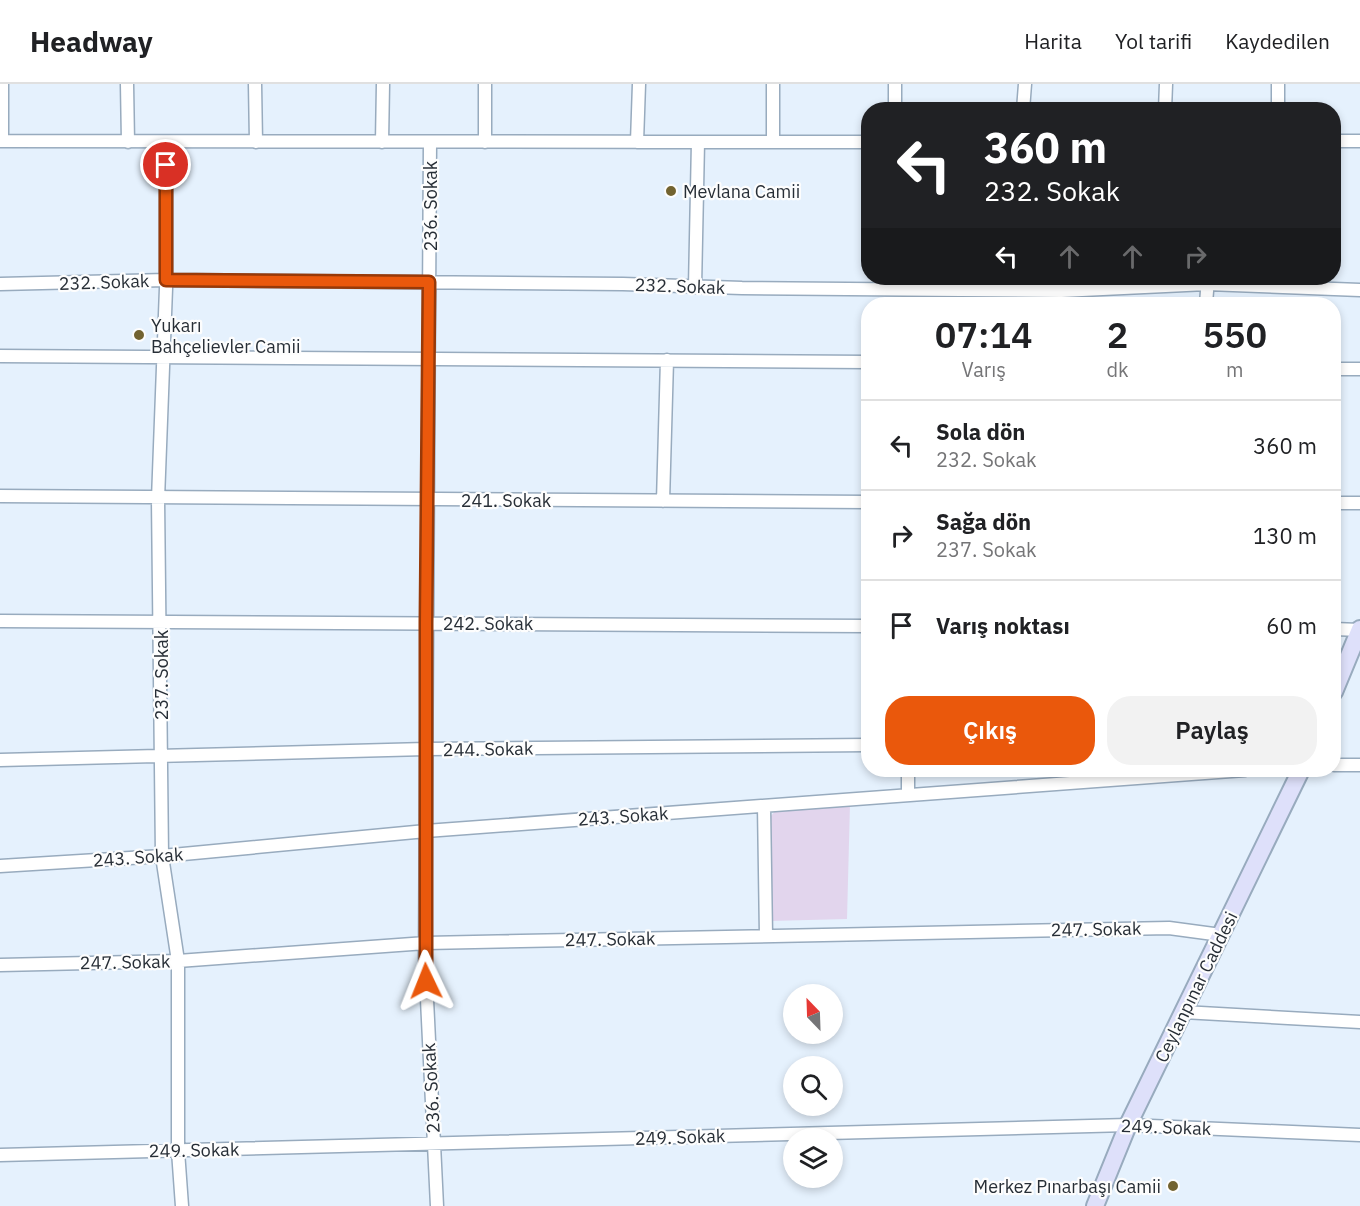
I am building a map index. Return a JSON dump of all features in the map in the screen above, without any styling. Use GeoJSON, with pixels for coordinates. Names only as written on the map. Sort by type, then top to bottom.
{"type":"FeatureCollection","features":[{"type":"Feature","properties":{"kind":"main road"},"geometry":{"type":"LineString","coordinates":[[1341,675],[1360,629]]}},
{"type":"Feature","properties":{"kind":"main road","name":"Ceylanpınar Caddesi"},"geometry":{"type":"LineString","coordinates":[[1095,1206],[1128,1125],[1298,777]]}},
{"type":"Feature","properties":{"kind":"street"},"geometry":{"type":"LineString","coordinates":[[2,84],[1,141],[861,142]]}},
{"type":"Feature","properties":{"kind":"street"},"geometry":{"type":"LineString","coordinates":[[128,84],[128,142]]}},
{"type":"Feature","properties":{"kind":"street"},"geometry":{"type":"LineString","coordinates":[[255,84],[256,142]]}},
{"type":"Feature","properties":{"kind":"street"},"geometry":{"type":"LineString","coordinates":[[382,142],[383,84]]}},
{"type":"Feature","properties":{"kind":"street"},"geometry":{"type":"LineString","coordinates":[[485,84],[485,142]]}},
{"type":"Feature","properties":{"kind":"street"},"geometry":{"type":"LineString","coordinates":[[637,142],[639,84]]}},
{"type":"Feature","properties":{"kind":"street"},"geometry":{"type":"LineString","coordinates":[[773,84],[773,142]]}},
{"type":"Feature","properties":{"kind":"street"},"geometry":{"type":"LineString","coordinates":[[895,84],[895,102]]}},
{"type":"Feature","properties":{"kind":"street"},"geometry":{"type":"LineString","coordinates":[[1024,102],[1025,84]]}},
{"type":"Feature","properties":{"kind":"street"},"geometry":{"type":"LineString","coordinates":[[1165,102],[1166,84]]}},
{"type":"Feature","properties":{"kind":"street"},"geometry":{"type":"LineString","coordinates":[[1278,84],[1278,102]]}},
{"type":"Feature","properties":{"kind":"street"},"geometry":{"type":"LineString","coordinates":[[1341,141],[1360,141]]}},
{"type":"Feature","properties":{"kind":"street","name":"237. Sokak"},"geometry":{"type":"LineString","coordinates":[[166,142],[166,280],[158,499],[162,856],[178,961],[178,1150],[182,1206]]}},
{"type":"Feature","properties":{"kind":"street","name":"236. Sokak"},"geometry":{"type":"LineString","coordinates":[[430,142],[426,943],[437,1206]]}},
{"type":"Feature","properties":{"kind":"street"},"geometry":{"type":"LineString","coordinates":[[695,287],[698,142]]}},
{"type":"Feature","properties":{"kind":"street","name":"232. Sokak"},"geometry":{"type":"LineString","coordinates":[[0,284],[166,280],[623,284],[695,287],[875,285]]}},
{"type":"Feature","properties":{"kind":"street","name":"232. Sokak"},"geometry":{"type":"LineString","coordinates":[[979,285],[1061,291],[1149,285]]}},
{"type":"Feature","properties":{"kind":"street","name":"232. Sokak"},"geometry":{"type":"LineString","coordinates":[[1275,285],[1360,290]]}},
{"type":"Feature","properties":{"kind":"street"},"geometry":{"type":"LineString","coordinates":[[0,356],[861,362]]}},
{"type":"Feature","properties":{"kind":"street"},"geometry":{"type":"LineString","coordinates":[[663,501],[667,360]]}},
{"type":"Feature","properties":{"kind":"street"},"geometry":{"type":"LineString","coordinates":[[1341,369],[1360,369]]}},
{"type":"Feature","properties":{"kind":"street","name":"241. Sokak"},"geometry":{"type":"LineString","coordinates":[[0,496],[158,499],[861,502]]}},
{"type":"Feature","properties":{"kind":"street"},"geometry":{"type":"LineString","coordinates":[[1341,503],[1360,504]]}},
{"type":"Feature","properties":{"kind":"street","name":"242. Sokak"},"geometry":{"type":"LineString","coordinates":[[0,621],[861,626]]}},
{"type":"Feature","properties":{"kind":"street"},"geometry":{"type":"LineString","coordinates":[[1341,629],[1360,629]]}},
{"type":"Feature","properties":{"kind":"street","name":"244. Sokak"},"geometry":{"type":"LineString","coordinates":[[0,760],[426,749],[861,745]]}},
{"type":"Feature","properties":{"kind":"street"},"geometry":{"type":"LineString","coordinates":[[1341,765],[1360,765]]}},
{"type":"Feature","properties":{"kind":"street"},"geometry":{"type":"LineString","coordinates":[[908,777],[908,795]]}},
{"type":"Feature","properties":{"kind":"street","name":"243. Sokak"},"geometry":{"type":"LineString","coordinates":[[0,866],[162,856],[426,831],[1151,777]]}},
{"type":"Feature","properties":{"kind":"street"},"geometry":{"type":"LineString","coordinates":[[764,806],[766,936]]}},
{"type":"Feature","properties":{"kind":"street","name":"247. Sokak"},"geometry":{"type":"LineString","coordinates":[[0,965],[178,961],[426,943],[1169,928],[1221,935]]}},
{"type":"Feature","properties":{"kind":"street"},"geometry":{"type":"LineString","coordinates":[[1183,1012],[1360,1022]]}},
{"type":"Feature","properties":{"kind":"street","name":"249. Sokak"},"geometry":{"type":"LineString","coordinates":[[0,1155],[1128,1125],[1360,1135]]}},
{"type":"Feature","properties":{"kind":"shaded area"},"geometry":{"type":"Polygon","coordinates":[[[850,804],[847,919],[770,921],[770,817],[777,809],[850,804]]]}},
{"type":"Feature","properties":{"kind":"place","name":"Mevlana Camii"},"geometry":{"type":"Point","coordinates":[671,191]}},
{"type":"Feature","properties":{"kind":"place","name":"Yukarı Bahçelievler Camii"},"geometry":{"type":"Point","coordinates":[139,335]}},
{"type":"Feature","properties":{"kind":"place","name":"Merkez Pınarbaşı Camii"},"geometry":{"type":"Point","coordinates":[1173,1186]}},
{"type":"Feature","properties":{"kind":"route"},"geometry":{"type":"LineString","coordinates":[[166,165],[166,280],[429,282],[426,981]]}}]}
